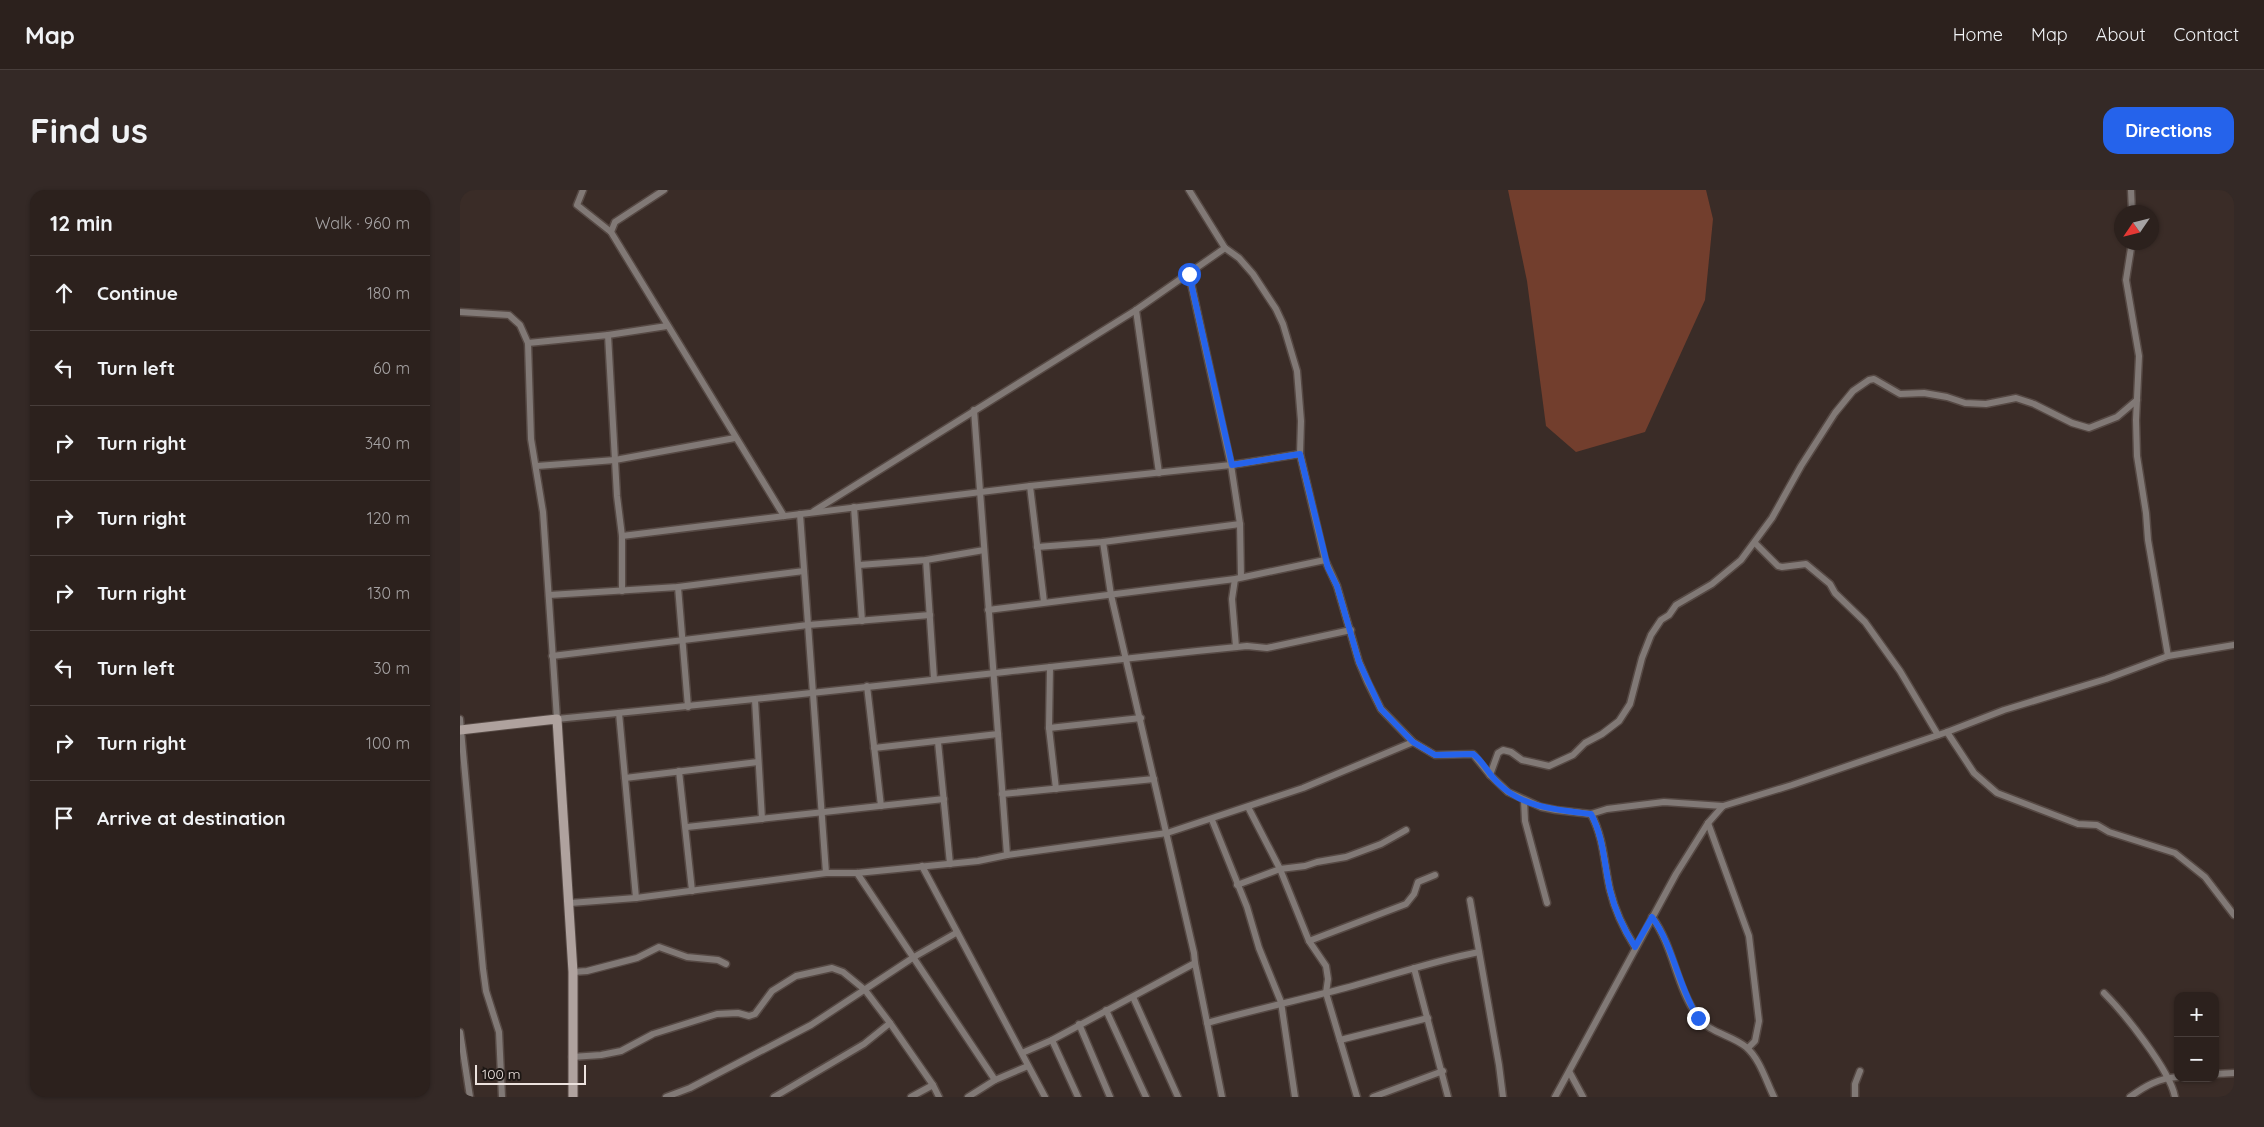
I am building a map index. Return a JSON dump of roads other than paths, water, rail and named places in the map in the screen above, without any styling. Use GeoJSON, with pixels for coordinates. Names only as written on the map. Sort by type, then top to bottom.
{"type":"FeatureCollection","features":[{"type":"Feature","properties":{"kind":"street"},"geometry":{"type":"LineString","coordinates":[[583,190],[576,205],[612,232],[667,326],[784,516]]}},
{"type":"Feature","properties":{"kind":"street"},"geometry":{"type":"LineString","coordinates":[[612,232],[615,222],[664,190]]}},
{"type":"Feature","properties":{"kind":"street"},"geometry":{"type":"LineString","coordinates":[[1189,190],[1225,248],[1239,258],[1253,274],[1276,309],[1283,324],[1297,371],[1301,421],[1300,454],[1325,560],[1337,586],[1359,662],[1381,709],[1413,742],[1435,755],[1473,754],[1490,775],[1508,792],[1524,800],[1541,807],[1591,814],[1607,809],[1664,802],[1723,806],[1792,785],[1947,732],[2004,710],[2106,679],[2168,656],[2234,646]]}},
{"type":"Feature","properties":{"kind":"street"},"geometry":{"type":"LineString","coordinates":[[2130,190],[2131,205]]}},
{"type":"Feature","properties":{"kind":"street"},"geometry":{"type":"LineString","coordinates":[[812,512],[1136,310],[1225,248]]}},
{"type":"Feature","properties":{"kind":"street"},"geometry":{"type":"LineString","coordinates":[[2131,250],[2126,280],[2139,356],[2136,420],[2137,456],[2148,540],[2168,656]]}},
{"type":"Feature","properties":{"kind":"street"},"geometry":{"type":"LineString","coordinates":[[1189,274],[1232,465],[1240,524],[1238,578],[1232,599],[1236,647]]}},
{"type":"Feature","properties":{"kind":"street"},"geometry":{"type":"LineString","coordinates":[[1136,310],[1159,473]]}},
{"type":"Feature","properties":{"kind":"street"},"geometry":{"type":"LineString","coordinates":[[460,312],[509,315],[520,325],[528,342],[531,439],[537,466],[543,512],[570,903],[573,972],[573,1097]]}},
{"type":"Feature","properties":{"kind":"street"},"geometry":{"type":"LineString","coordinates":[[528,342],[608,335],[667,326]]}},
{"type":"Feature","properties":{"kind":"street"},"geometry":{"type":"LineString","coordinates":[[608,335],[615,460],[622,536],[622,591]]}},
{"type":"Feature","properties":{"kind":"street"},"geometry":{"type":"LineString","coordinates":[[1490,775],[1498,753],[1502,750],[1511,752],[1522,760],[1549,766],[1572,755],[1585,743],[1615,724],[1630,704],[1642,658],[1651,635],[1661,620],[1670,614],[1680,602],[1723,576],[1755,543],[1772,518],[1834,413],[1853,391],[1868,380],[1878,381],[1900,394],[1924,393],[1966,403],[1986,404],[2016,398],[2034,404],[2072,423],[2089,428],[2117,417],[2137,400]]}},
{"type":"Feature","properties":{"kind":"street"},"geometry":{"type":"LineString","coordinates":[[974,410],[1007,855]]}},
{"type":"Feature","properties":{"kind":"street"},"geometry":{"type":"LineString","coordinates":[[537,466],[615,460],[735,438]]}},
{"type":"Feature","properties":{"kind":"street"},"geometry":{"type":"LineString","coordinates":[[622,536],[1030,486],[1232,465],[1300,454]]}},
{"type":"Feature","properties":{"kind":"street"},"geometry":{"type":"LineString","coordinates":[[1030,486],[1044,602]]}},
{"type":"Feature","properties":{"kind":"street"},"geometry":{"type":"LineString","coordinates":[[854,507],[862,621]]}},
{"type":"Feature","properties":{"kind":"street"},"geometry":{"type":"LineString","coordinates":[[800,514],[826,873]]}},
{"type":"Feature","properties":{"kind":"street"},"geometry":{"type":"LineString","coordinates":[[1037,548],[1103,542],[1240,524]]}},
{"type":"Feature","properties":{"kind":"street"},"geometry":{"type":"LineString","coordinates":[[1103,542],[1111,595],[1194,953],[1222,1097]]}},
{"type":"Feature","properties":{"kind":"street"},"geometry":{"type":"LineString","coordinates":[[1755,543],[1778,566],[1782,568],[1806,564],[1830,584],[1835,593],[1865,622],[1938,735]]}},
{"type":"Feature","properties":{"kind":"street"},"geometry":{"type":"LineString","coordinates":[[859,565],[926,560],[984,550]]}},
{"type":"Feature","properties":{"kind":"street"},"geometry":{"type":"LineString","coordinates":[[926,560],[934,679]]}},
{"type":"Feature","properties":{"kind":"street"},"geometry":{"type":"LineString","coordinates":[[988,610],[1238,578],[1325,560]]}},
{"type":"Feature","properties":{"kind":"street"},"geometry":{"type":"LineString","coordinates":[[549,595],[678,587],[804,571]]}},
{"type":"Feature","properties":{"kind":"street"},"geometry":{"type":"LineString","coordinates":[[678,587],[688,707]]}},
{"type":"Feature","properties":{"kind":"street"},"geometry":{"type":"LineString","coordinates":[[552,656],[682,642],[808,625],[930,615]]}},
{"type":"Feature","properties":{"kind":"street"},"geometry":{"type":"LineString","coordinates":[[461,730],[755,700],[812,692],[1127,658],[1236,647],[1267,648],[1351,630]]}},
{"type":"Feature","properties":{"kind":"street"},"geometry":{"type":"LineString","coordinates":[[1050,667],[1049,728],[1056,789]]}},
{"type":"Feature","properties":{"kind":"street"},"geometry":{"type":"LineString","coordinates":[[867,686],[881,806]]}},
{"type":"Feature","properties":{"kind":"street"},"geometry":{"type":"LineString","coordinates":[[755,700],[762,819]]}},
{"type":"Feature","properties":{"kind":"street"},"geometry":{"type":"LineString","coordinates":[[619,714],[636,898]]}},
{"type":"Feature","properties":{"kind":"street"},"geometry":{"type":"LineString","coordinates":[[1049,728],[1141,718]]}},
{"type":"Feature","properties":{"kind":"street"},"geometry":{"type":"LineString","coordinates":[[460,719],[477,910],[486,991],[498,1032],[502,1097]]}},
{"type":"Feature","properties":{"kind":"street"},"geometry":{"type":"LineString","coordinates":[[1947,732],[1974,773],[1997,793],[2078,824],[2097,826],[2109,832],[2175,853],[2205,877],[2234,915]]}},
{"type":"Feature","properties":{"kind":"street"},"geometry":{"type":"LineString","coordinates":[[874,748],[998,734]]}},
{"type":"Feature","properties":{"kind":"street"},"geometry":{"type":"LineString","coordinates":[[938,742],[950,864]]}},
{"type":"Feature","properties":{"kind":"street"},"geometry":{"type":"LineString","coordinates":[[570,903],[636,898],[826,873],[857,873],[978,861],[1007,855],[1167,833],[1212,820],[1303,788],[1413,742]]}},
{"type":"Feature","properties":{"kind":"street"},"geometry":{"type":"LineString","coordinates":[[626,778],[758,762]]}},
{"type":"Feature","properties":{"kind":"street"},"geometry":{"type":"LineString","coordinates":[[679,771],[687,827],[692,891]]}},
{"type":"Feature","properties":{"kind":"street"},"geometry":{"type":"LineString","coordinates":[[1002,794],[1154,779]]}},
{"type":"Feature","properties":{"kind":"street"},"geometry":{"type":"LineString","coordinates":[[687,827],[944,799]]}},
{"type":"Feature","properties":{"kind":"street"},"geometry":{"type":"LineString","coordinates":[[1524,800],[1525,821],[1547,903]]}},
{"type":"Feature","properties":{"kind":"street"},"geometry":{"type":"LineString","coordinates":[[1555,1097],[1570,1073],[1652,917],[1708,823],[1723,806]]}},
{"type":"Feature","properties":{"kind":"street"},"geometry":{"type":"LineString","coordinates":[[1248,807],[1280,869],[1308,941],[1326,966],[1328,979],[1326,993],[1357,1097]]}},
{"type":"Feature","properties":{"kind":"street"},"geometry":{"type":"LineString","coordinates":[[1591,814],[1601,836],[1615,910],[1621,925],[1635,947]]}},
{"type":"Feature","properties":{"kind":"street"},"geometry":{"type":"LineString","coordinates":[[1212,820],[1247,907],[1280,1002],[1295,1097]]}},
{"type":"Feature","properties":{"kind":"street"},"geometry":{"type":"LineString","coordinates":[[1708,823],[1749,936],[1759,1021],[1755,1041],[1748,1048]]}},
{"type":"Feature","properties":{"kind":"street"},"geometry":{"type":"LineString","coordinates":[[1237,885],[1280,869],[1305,866],[1346,857],[1381,844],[1406,830]]}},
{"type":"Feature","properties":{"kind":"street"},"geometry":{"type":"LineString","coordinates":[[922,866],[1045,1097]]}},
{"type":"Feature","properties":{"kind":"street"},"geometry":{"type":"LineString","coordinates":[[857,873],[995,1080]]}},
{"type":"Feature","properties":{"kind":"street"},"geometry":{"type":"LineString","coordinates":[[1308,941],[1397,908],[1410,899],[1418,882],[1435,875]]}},
{"type":"Feature","properties":{"kind":"street"},"geometry":{"type":"LineString","coordinates":[[1470,900],[1499,1064],[1502,1097]]}},
{"type":"Feature","properties":{"kind":"street"},"geometry":{"type":"LineString","coordinates":[[1652,917],[1664,936],[1681,982],[1698,1018],[1711,1028],[1748,1048],[1774,1097]]}},
{"type":"Feature","properties":{"kind":"street"},"geometry":{"type":"LineString","coordinates":[[666,1097],[690,1088],[811,1025],[914,957],[956,933]]}},
{"type":"Feature","properties":{"kind":"street"},"geometry":{"type":"LineString","coordinates":[[573,972],[588,971],[637,958],[659,947],[687,957],[718,960],[726,964]]}},
{"type":"Feature","properties":{"kind":"street"},"geometry":{"type":"LineString","coordinates":[[1207,1022],[1280,1002],[1326,993],[1479,952]]}},
{"type":"Feature","properties":{"kind":"street"},"geometry":{"type":"LineString","coordinates":[[1022,1053],[1052,1040],[1195,963]]}},
{"type":"Feature","properties":{"kind":"street"},"geometry":{"type":"LineString","coordinates":[[572,1057],[601,1055],[621,1051],[653,1034],[717,1014],[738,1013],[749,1016],[755,1014],[772,991],[803,974],[832,968],[838,969],[865,990],[890,1023],[940,1097]]}},
{"type":"Feature","properties":{"kind":"street"},"geometry":{"type":"LineString","coordinates":[[1414,968],[1448,1097]]}},
{"type":"Feature","properties":{"kind":"street"},"geometry":{"type":"LineString","coordinates":[[2104,993],[2159,1062],[2176,1097]]}},
{"type":"Feature","properties":{"kind":"street"},"geometry":{"type":"LineString","coordinates":[[1133,997],[1178,1097]]}},
{"type":"Feature","properties":{"kind":"street"},"geometry":{"type":"LineString","coordinates":[[1106,1010],[1146,1097]]}},
{"type":"Feature","properties":{"kind":"street"},"geometry":{"type":"LineString","coordinates":[[1340,1040],[1428,1018]]}},
{"type":"Feature","properties":{"kind":"street"},"geometry":{"type":"LineString","coordinates":[[774,1097],[790,1094],[814,1072],[864,1044],[890,1023]]}},
{"type":"Feature","properties":{"kind":"street"},"geometry":{"type":"LineString","coordinates":[[1079,1024],[1110,1097]]}},
{"type":"Feature","properties":{"kind":"street"},"geometry":{"type":"LineString","coordinates":[[460,1032],[463,1070],[470,1097]]}},
{"type":"Feature","properties":{"kind":"street"},"geometry":{"type":"LineString","coordinates":[[1052,1040],[1078,1097]]}},
{"type":"Feature","properties":{"kind":"street"},"geometry":{"type":"LineString","coordinates":[[968,1097],[995,1080],[1028,1066]]}},
{"type":"Feature","properties":{"kind":"street"},"geometry":{"type":"LineString","coordinates":[[1373,1097],[1442,1071]]}},
{"type":"Feature","properties":{"kind":"street"},"geometry":{"type":"LineString","coordinates":[[1855,1097],[1855,1084],[1860,1071]]}},
{"type":"Feature","properties":{"kind":"street"},"geometry":{"type":"LineString","coordinates":[[1570,1073],[1583,1097]]}},
{"type":"Feature","properties":{"kind":"street"},"geometry":{"type":"LineString","coordinates":[[2219,1074],[2234,1073]]}},
{"type":"Feature","properties":{"kind":"street"},"geometry":{"type":"LineString","coordinates":[[2130,1097],[2148,1084],[2174,1077]]}},
{"type":"Feature","properties":{"kind":"street"},"geometry":{"type":"LineString","coordinates":[[911,1097],[933,1085]]}}]}
